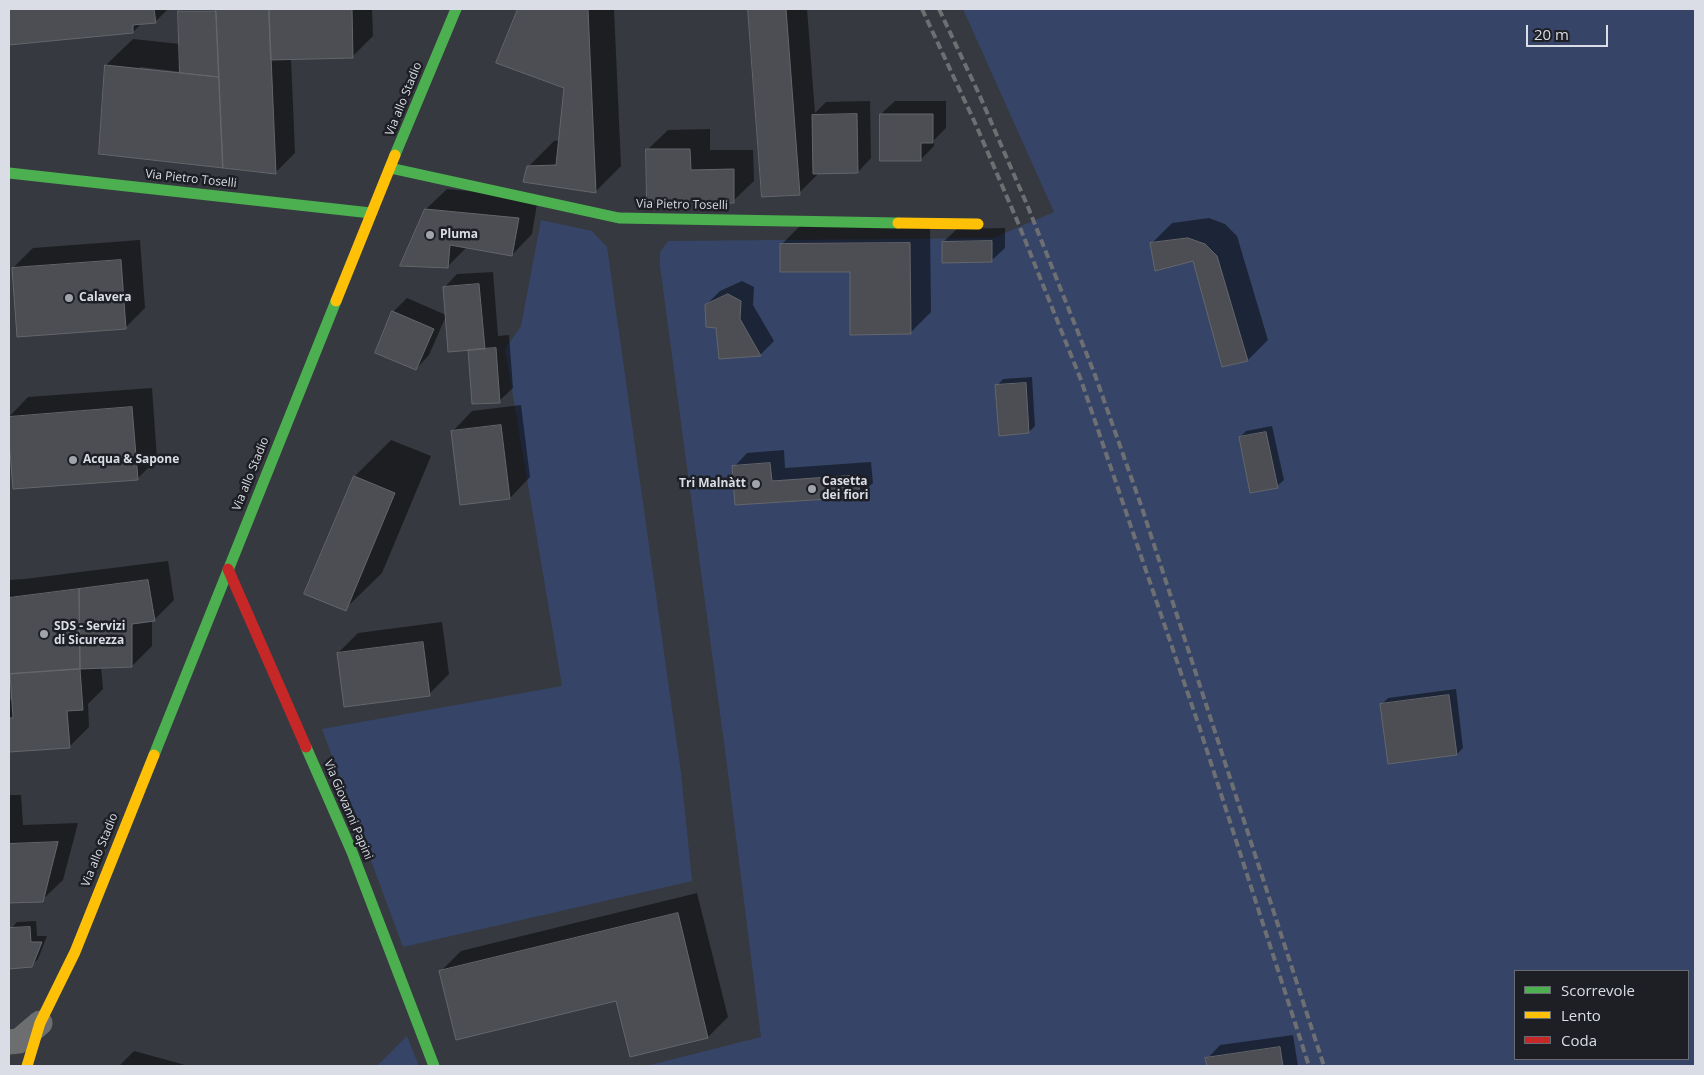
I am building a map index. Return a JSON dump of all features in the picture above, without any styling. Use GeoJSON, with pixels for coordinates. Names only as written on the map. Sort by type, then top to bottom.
{"type":"FeatureCollection","features":[{"type":"Feature","properties":{"kind":"street","name":"Via allo Stadio"},"geometry":{"type":"LineString","coordinates":[[27,1066],[40,1023],[75,952],[371,213],[456,9]]}},
{"type":"Feature","properties":{"kind":"street","name":"Via Pietro Toselli"},"geometry":{"type":"LineString","coordinates":[[390,168],[620,218],[978,224]]}},
{"type":"Feature","properties":{"kind":"street","name":"Via Pietro Toselli"},"geometry":{"type":"LineString","coordinates":[[9,173],[371,213]]}},
{"type":"Feature","properties":{"kind":"street","name":"Via Giovanni Papini"},"geometry":{"type":"LineString","coordinates":[[228,569],[352,852],[434,1066]]}},
{"type":"Feature","properties":{"kind":"street","name":"Via allo Stadio"},"geometry":{"type":"LineString","coordinates":[[64,999],[75,952]]}},
{"type":"Feature","properties":{"kind":"street"},"geometry":{"type":"LineString","coordinates":[[9,1042],[19,1041],[40,1023]]}},
{"type":"Feature","properties":{"kind":"shaded area"},"geometry":{"type":"Polygon","coordinates":[[[963,9],[1695,9],[1695,1066],[646,1066],[761,1037],[728,773],[660,266],[660,252],[668,241],[993,238],[1054,212],[963,9]]]}},
{"type":"Feature","properties":{"kind":"shaded area"},"geometry":{"type":"Polygon","coordinates":[[[541,220],[592,231],[607,247],[681,773],[692,881],[403,947],[322,729],[562,686],[505,349],[521,326],[541,220]]]}},
{"type":"Feature","properties":{"kind":"shaded area"},"geometry":{"type":"Polygon","coordinates":[[[407,1036],[419,1066],[377,1066],[407,1036]]]}},
{"type":"Feature","properties":{"kind":"building"},"geometry":{"type":"Polygon","coordinates":[[[9,9],[154,9],[156,23],[133,25],[133,33],[9,45],[9,9]]]}},
{"type":"Feature","properties":{"kind":"building"},"geometry":{"type":"Polygon","coordinates":[[[216,9],[269,9],[276,174],[223,168],[216,9]]]}},
{"type":"Feature","properties":{"kind":"building"},"geometry":{"type":"Polygon","coordinates":[[[269,9],[352,9],[353,58],[271,60],[269,9]]]}},
{"type":"Feature","properties":{"kind":"building"},"geometry":{"type":"Polygon","coordinates":[[[518,9],[588,9],[596,193],[523,182],[527,166],[556,165],[564,88],[496,63],[518,9]]]}},
{"type":"Feature","properties":{"kind":"building"},"geometry":{"type":"Polygon","coordinates":[[[748,9],[786,9],[800,195],[762,197],[748,9]]]}},
{"type":"Feature","properties":{"kind":"building"},"geometry":{"type":"Polygon","coordinates":[[[178,11],[216,11],[219,77],[180,73],[178,11]]]}},
{"type":"Feature","properties":{"kind":"building"},"geometry":{"type":"Polygon","coordinates":[[[105,65],[219,77],[223,168],[99,154],[105,65]]]}},
{"type":"Feature","properties":{"kind":"building"},"geometry":{"type":"Polygon","coordinates":[[[857,114],[858,173],[813,174],[812,115],[857,114]]]}},
{"type":"Feature","properties":{"kind":"building"},"geometry":{"type":"Polygon","coordinates":[[[880,114],[933,114],[933,143],[921,143],[921,161],[880,161],[880,114]]]}},
{"type":"Feature","properties":{"kind":"building"},"geometry":{"type":"Polygon","coordinates":[[[646,149],[690,149],[691,170],[734,169],[734,203],[647,203],[646,149]]]}},
{"type":"Feature","properties":{"kind":"building"},"geometry":{"type":"Polygon","coordinates":[[[425,209],[519,218],[512,256],[450,245],[448,268],[400,266],[425,209]]]}},
{"type":"Feature","properties":{"kind":"building"},"geometry":{"type":"Polygon","coordinates":[[[1188,238],[1205,244],[1217,256],[1248,361],[1222,367],[1193,261],[1155,271],[1150,243],[1188,238]]]}},
{"type":"Feature","properties":{"kind":"building"},"geometry":{"type":"Polygon","coordinates":[[[992,241],[992,262],[942,263],[942,242],[992,241]]]}},
{"type":"Feature","properties":{"kind":"building"},"geometry":{"type":"Polygon","coordinates":[[[910,243],[911,334],[850,335],[850,272],[780,272],[780,244],[910,243]]]}},
{"type":"Feature","properties":{"kind":"building","name":"Calavera"},"geometry":{"type":"Polygon","coordinates":[[[121,260],[126,329],[17,337],[12,268],[121,260]]]}},
{"type":"Feature","properties":{"kind":"building"},"geometry":{"type":"Polygon","coordinates":[[[479,284],[485,349],[448,352],[443,287],[479,284]]]}},
{"type":"Feature","properties":{"kind":"building"},"geometry":{"type":"Polygon","coordinates":[[[728,294],[741,301],[740,319],[761,356],[719,359],[716,328],[706,327],[705,305],[728,294]]]}},
{"type":"Feature","properties":{"kind":"building"},"geometry":{"type":"Polygon","coordinates":[[[392,311],[434,329],[416,370],[375,353],[392,311]]]}},
{"type":"Feature","properties":{"kind":"building"},"geometry":{"type":"Polygon","coordinates":[[[496,348],[500,403],[472,404],[468,350],[496,348]]]}},
{"type":"Feature","properties":{"kind":"building"},"geometry":{"type":"Polygon","coordinates":[[[1026,383],[1029,433],[999,436],[995,385],[1026,383]]]}},
{"type":"Feature","properties":{"kind":"building","name":"Acqua & Sapone"},"geometry":{"type":"Polygon","coordinates":[[[132,407],[138,480],[13,489],[9,417],[132,407]]]}},
{"type":"Feature","properties":{"kind":"building"},"geometry":{"type":"Polygon","coordinates":[[[501,425],[510,499],[460,505],[451,431],[501,425]]]}},
{"type":"Feature","properties":{"kind":"building"},"geometry":{"type":"Polygon","coordinates":[[[1266,432],[1278,488],[1250,493],[1239,437],[1266,432]]]}},
{"type":"Feature","properties":{"kind":"building"},"geometry":{"type":"Polygon","coordinates":[[[770,463],[772,481],[858,475],[860,497],[735,505],[732,466],[770,463]]]}},
{"type":"Feature","properties":{"kind":"building"},"geometry":{"type":"Polygon","coordinates":[[[354,476],[395,493],[346,611],[304,594],[354,476]]]}},
{"type":"Feature","properties":{"kind":"building"},"geometry":{"type":"Polygon","coordinates":[[[148,580],[155,621],[132,624],[132,667],[80,669],[79,589],[148,580]]]}},
{"type":"Feature","properties":{"kind":"building","name":"SDS - Servizi di Sicurezza"},"geometry":{"type":"Polygon","coordinates":[[[79,589],[80,669],[9,674],[9,598],[79,589]]]}},
{"type":"Feature","properties":{"kind":"building"},"geometry":{"type":"Polygon","coordinates":[[[423,642],[430,696],[344,707],[337,653],[423,642]]]}},
{"type":"Feature","properties":{"kind":"building"},"geometry":{"type":"Polygon","coordinates":[[[80,669],[83,710],[67,711],[70,748],[9,752],[9,718],[13,718],[10,674],[80,669]]]}},
{"type":"Feature","properties":{"kind":"building"},"geometry":{"type":"Polygon","coordinates":[[[1449,695],[1457,755],[1388,764],[1380,704],[1449,695]]]}},
{"type":"Feature","properties":{"kind":"building"},"geometry":{"type":"Polygon","coordinates":[[[58,842],[43,902],[9,903],[9,844],[58,842]]]}},
{"type":"Feature","properties":{"kind":"building"},"geometry":{"type":"Polygon","coordinates":[[[678,913],[708,1038],[630,1057],[616,1001],[456,1040],[439,971],[678,913]]]}},
{"type":"Feature","properties":{"kind":"building"},"geometry":{"type":"Polygon","coordinates":[[[30,927],[31,942],[42,942],[32,967],[9,969],[9,928],[30,927]]]}},
{"type":"Feature","properties":{"kind":"building"},"geometry":{"type":"Polygon","coordinates":[[[1280,1047],[1283,1066],[1207,1066],[1205,1058],[1280,1047]]]}},
{"type":"Feature","properties":{"kind":"railway"},"geometry":{"type":"LineString","coordinates":[[922,9],[976,125],[1019,225],[1081,380],[1199,726],[1309,1066]]}},
{"type":"Feature","properties":{"kind":"railway"},"geometry":{"type":"LineString","coordinates":[[939,9],[979,94],[1028,207],[1095,375],[1142,508],[1324,1066]]}},
{"type":"Feature","properties":{"kind":"traffic: fast"},"geometry":{"type":"LineString","coordinates":[[395,155],[456,9]]}},
{"type":"Feature","properties":{"kind":"traffic: fast"},"geometry":{"type":"LineString","coordinates":[[390,168],[619,218],[898,223]]}},
{"type":"Feature","properties":{"kind":"traffic: fast"},"geometry":{"type":"LineString","coordinates":[[9,173],[371,213]]}},
{"type":"Feature","properties":{"kind":"traffic: fast"},"geometry":{"type":"LineString","coordinates":[[154,755],[336,301]]}},
{"type":"Feature","properties":{"kind":"traffic: fast"},"geometry":{"type":"LineString","coordinates":[[306,747],[352,852],[434,1066]]}},
{"type":"Feature","properties":{"kind":"traffic: slow"},"geometry":{"type":"LineString","coordinates":[[336,301],[395,155]]}},
{"type":"Feature","properties":{"kind":"traffic: slow"},"geometry":{"type":"LineString","coordinates":[[898,223],[978,224]]}},
{"type":"Feature","properties":{"kind":"traffic: slow"},"geometry":{"type":"LineString","coordinates":[[27,1066],[40,1023],[75,952],[154,755]]}},
{"type":"Feature","properties":{"kind":"traffic: jam"},"geometry":{"type":"LineString","coordinates":[[228,569],[306,747]]}},
{"type":"Feature","properties":{"kind":"place","name":"Pluma"},"geometry":{"type":"Point","coordinates":[430,235]}},
{"type":"Feature","properties":{"kind":"place","name":"Calavera"},"geometry":{"type":"Point","coordinates":[69,298]}},
{"type":"Feature","properties":{"kind":"place","name":"Acqua & Sapone"},"geometry":{"type":"Point","coordinates":[73,460]}},
{"type":"Feature","properties":{"kind":"place","name":"Tri Malnàtt"},"geometry":{"type":"Point","coordinates":[756,484]}},
{"type":"Feature","properties":{"kind":"place","name":"Casetta dei fiori"},"geometry":{"type":"Point","coordinates":[812,489]}},
{"type":"Feature","properties":{"kind":"place","name":"SDS - Servizi di Sicurezza"},"geometry":{"type":"Point","coordinates":[44,634]}}]}
